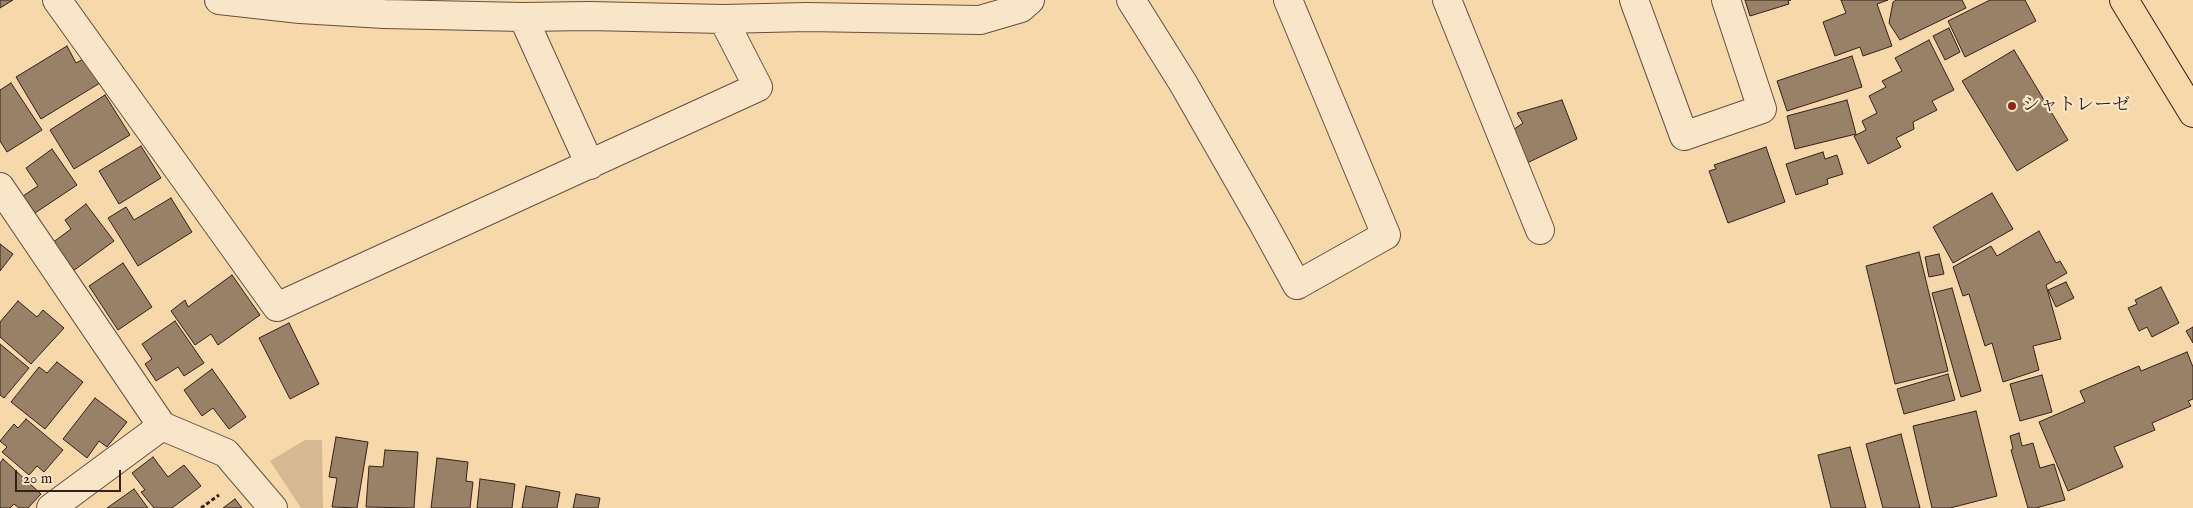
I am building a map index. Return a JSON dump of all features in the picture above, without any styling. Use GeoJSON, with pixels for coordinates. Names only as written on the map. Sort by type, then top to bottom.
{"type":"FeatureCollection","features":[{"type":"Feature","properties":{"kind":"main road"},"geometry":{"type":"LineString","coordinates":[[2124,0],[2193,113]]}},
{"type":"Feature","properties":{"kind":"street"},"geometry":{"type":"LineString","coordinates":[[57,0],[277,307],[758,87],[723,19]]}},
{"type":"Feature","properties":{"kind":"street"},"geometry":{"type":"LineString","coordinates":[[219,0],[300,9],[380,7],[523,17],[584,8],[723,19],[800,8],[980,20],[1022,3]]}},
{"type":"Feature","properties":{"kind":"street"},"geometry":{"type":"LineString","coordinates":[[1131,0],[1183,83],[1297,285],[1386,235],[1288,0]]}},
{"type":"Feature","properties":{"kind":"street"},"geometry":{"type":"LineString","coordinates":[[1447,0],[1540,230]]}},
{"type":"Feature","properties":{"kind":"street"},"geometry":{"type":"LineString","coordinates":[[1634,0],[1684,136],[1762,109],[1726,0]]}},
{"type":"Feature","properties":{"kind":"street"},"geometry":{"type":"LineString","coordinates":[[523,17],[590,165]]}},
{"type":"Feature","properties":{"kind":"street"},"geometry":{"type":"LineString","coordinates":[[0,187],[162,426],[226,453],[273,508]]}},
{"type":"Feature","properties":{"kind":"street"},"geometry":{"type":"LineString","coordinates":[[50,508],[162,426]]}},
{"type":"Feature","properties":{"kind":"shaded area"},"geometry":{"type":"Polygon","coordinates":[[[305,440],[322,440],[323,508],[301,508],[270,461],[305,440]]]}},
{"type":"Feature","properties":{"kind":"building"},"geometry":{"type":"Polygon","coordinates":[[[0,0],[13,0],[0,8],[0,0]]]}},
{"type":"Feature","properties":{"kind":"building"},"geometry":{"type":"Polygon","coordinates":[[[1745,0],[1791,0],[1788,1],[1789,4],[1750,16],[1745,0]]]}},
{"type":"Feature","properties":{"kind":"building"},"geometry":{"type":"Polygon","coordinates":[[[1841,0],[1888,0],[1877,4],[1892,46],[1863,56],[1860,47],[1835,56],[1823,22],[1846,13],[1841,0]]]}},
{"type":"Feature","properties":{"kind":"building"},"geometry":{"type":"Polygon","coordinates":[[[1896,0],[1962,0],[1966,8],[1900,40],[1889,23],[1893,2],[1896,0]]]}},
{"type":"Feature","properties":{"kind":"building"},"geometry":{"type":"Polygon","coordinates":[[[1990,0],[2025,0],[2036,21],[1965,57],[1948,21],[1990,0]]]}},
{"type":"Feature","properties":{"kind":"building"},"geometry":{"type":"Polygon","coordinates":[[[1949,28],[1960,52],[1945,60],[1933,36],[1949,28]]]}},
{"type":"Feature","properties":{"kind":"building"},"geometry":{"type":"Polygon","coordinates":[[[1929,40],[1954,90],[1932,101],[1937,110],[1913,122],[1914,129],[1896,138],[1901,147],[1868,164],[1854,136],[1866,130],[1862,121],[1877,113],[1869,96],[1886,87],[1882,81],[1902,71],[1895,58],[1929,40]]]}},
{"type":"Feature","properties":{"kind":"building"},"geometry":{"type":"Polygon","coordinates":[[[67,46],[76,63],[85,58],[100,83],[41,119],[16,77],[67,46]]]}},
{"type":"Feature","properties":{"kind":"building"},"geometry":{"type":"Polygon","coordinates":[[[2014,50],[2068,140],[2017,171],[1962,81],[2014,50]]]}},
{"type":"Feature","properties":{"kind":"building"},"geometry":{"type":"Polygon","coordinates":[[[1852,56],[1862,87],[1787,111],[1777,81],[1852,56]]]}},
{"type":"Feature","properties":{"kind":"building"},"geometry":{"type":"Polygon","coordinates":[[[11,83],[42,130],[7,152],[0,141],[0,90],[11,83]]]}},
{"type":"Feature","properties":{"kind":"building"},"geometry":{"type":"Polygon","coordinates":[[[105,95],[130,135],[74,169],[50,130],[105,95]]]}},
{"type":"Feature","properties":{"kind":"building"},"geometry":{"type":"Polygon","coordinates":[[[1562,100],[1577,139],[1527,163],[1513,130],[1523,123],[1517,113],[1562,100]]]}},
{"type":"Feature","properties":{"kind":"building"},"geometry":{"type":"Polygon","coordinates":[[[1847,100],[1856,134],[1795,149],[1787,116],[1847,100]]]}},
{"type":"Feature","properties":{"kind":"building"},"geometry":{"type":"Polygon","coordinates":[[[141,146],[161,178],[119,204],[99,171],[141,146]]]}},
{"type":"Feature","properties":{"kind":"building"},"geometry":{"type":"Polygon","coordinates":[[[1766,147],[1785,202],[1728,223],[1709,171],[1716,169],[1714,165],[1766,147]]]}},
{"type":"Feature","properties":{"kind":"building"},"geometry":{"type":"Polygon","coordinates":[[[52,149],[77,185],[35,213],[23,196],[38,186],[26,168],[52,149]]]}},
{"type":"Feature","properties":{"kind":"building"},"geometry":{"type":"Polygon","coordinates":[[[1823,152],[1825,159],[1837,155],[1843,174],[1827,179],[1828,184],[1796,195],[1786,164],[1823,152]]]}},
{"type":"Feature","properties":{"kind":"building"},"geometry":{"type":"Polygon","coordinates":[[[1992,193],[2013,229],[1953,263],[1933,227],[1992,193]]]}},
{"type":"Feature","properties":{"kind":"building"},"geometry":{"type":"Polygon","coordinates":[[[171,198],[192,232],[138,266],[108,218],[126,207],[134,220],[171,198]]]}},
{"type":"Feature","properties":{"kind":"building"},"geometry":{"type":"Polygon","coordinates":[[[86,204],[114,241],[73,271],[52,243],[71,229],[65,220],[86,204]]]}},
{"type":"Feature","properties":{"kind":"building"},"geometry":{"type":"Polygon","coordinates":[[[2039,231],[2056,263],[2060,261],[2067,273],[2046,285],[2061,339],[2033,346],[2039,370],[2003,382],[1992,343],[1985,346],[1969,294],[1963,296],[1953,267],[1991,246],[1997,256],[2039,231]]]}},
{"type":"Feature","properties":{"kind":"building"},"geometry":{"type":"Polygon","coordinates":[[[0,244],[13,254],[0,271],[0,244]]]}},
{"type":"Feature","properties":{"kind":"building"},"geometry":{"type":"Polygon","coordinates":[[[1919,252],[1948,371],[1895,384],[1866,266],[1919,252]]]}},
{"type":"Feature","properties":{"kind":"building"},"geometry":{"type":"Polygon","coordinates":[[[1939,254],[1944,274],[1929,277],[1925,257],[1939,254]]]}},
{"type":"Feature","properties":{"kind":"building"},"geometry":{"type":"Polygon","coordinates":[[[123,263],[152,307],[118,330],[89,286],[123,263]]]}},
{"type":"Feature","properties":{"kind":"building"},"geometry":{"type":"Polygon","coordinates":[[[232,275],[260,315],[218,345],[211,334],[195,345],[171,311],[185,300],[188,307],[232,275]]]}},
{"type":"Feature","properties":{"kind":"building"},"geometry":{"type":"Polygon","coordinates":[[[2066,282],[2074,298],[2056,307],[2048,290],[2066,282]]]}},
{"type":"Feature","properties":{"kind":"building"},"geometry":{"type":"Polygon","coordinates":[[[2161,287],[2179,323],[2152,337],[2147,327],[2139,331],[2128,308],[2137,304],[2135,300],[2161,287]]]}},
{"type":"Feature","properties":{"kind":"building"},"geometry":{"type":"Polygon","coordinates":[[[1952,288],[1981,391],[1961,397],[1932,293],[1952,288]]]}},
{"type":"Feature","properties":{"kind":"building"},"geometry":{"type":"Polygon","coordinates":[[[18,301],[37,317],[43,310],[64,328],[31,364],[0,337],[0,322],[18,301]]]}},
{"type":"Feature","properties":{"kind":"building"},"geometry":{"type":"Polygon","coordinates":[[[175,321],[204,363],[184,376],[178,367],[156,381],[145,364],[152,359],[142,344],[175,321]]]}},
{"type":"Feature","properties":{"kind":"building"},"geometry":{"type":"Polygon","coordinates":[[[289,323],[319,384],[290,399],[259,338],[289,323]]]}},
{"type":"Feature","properties":{"kind":"building"},"geometry":{"type":"Polygon","coordinates":[[[2193,327],[2193,343],[2186,331],[2193,327]]]}},
{"type":"Feature","properties":{"kind":"building"},"geometry":{"type":"Polygon","coordinates":[[[0,344],[29,368],[4,398],[0,395],[0,344]]]}},
{"type":"Feature","properties":{"kind":"building"},"geometry":{"type":"Polygon","coordinates":[[[2187,352],[2193,367],[2193,399],[2188,401],[2191,406],[2152,423],[2155,430],[2114,447],[2123,467],[2068,491],[2039,422],[2085,402],[2080,391],[2139,366],[2141,371],[2187,352]]]}},
{"type":"Feature","properties":{"kind":"building"},"geometry":{"type":"Polygon","coordinates":[[[57,362],[83,382],[45,429],[11,402],[39,367],[47,373],[57,362]]]}},
{"type":"Feature","properties":{"kind":"building"},"geometry":{"type":"Polygon","coordinates":[[[212,369],[246,417],[229,429],[213,408],[202,416],[184,390],[212,369]]]}},
{"type":"Feature","properties":{"kind":"building"},"geometry":{"type":"Polygon","coordinates":[[[1948,374],[1955,400],[1904,414],[1897,389],[1948,374]]]}},
{"type":"Feature","properties":{"kind":"building"},"geometry":{"type":"Polygon","coordinates":[[[2042,375],[2052,412],[2020,421],[2010,384],[2042,375]]]}},
{"type":"Feature","properties":{"kind":"building"},"geometry":{"type":"Polygon","coordinates":[[[95,398],[127,422],[107,447],[99,441],[87,458],[63,439],[95,398]]]}},
{"type":"Feature","properties":{"kind":"building"},"geometry":{"type":"Polygon","coordinates":[[[1976,411],[1997,496],[1950,508],[1932,508],[1913,426],[1976,411]]]}},
{"type":"Feature","properties":{"kind":"building"},"geometry":{"type":"Polygon","coordinates":[[[26,419],[63,450],[44,472],[37,466],[29,475],[2,452],[7,447],[0,441],[14,424],[18,428],[26,419]]]}},
{"type":"Feature","properties":{"kind":"building"},"geometry":{"type":"Polygon","coordinates":[[[2019,433],[2022,446],[2033,443],[2040,468],[2054,464],[2065,500],[2036,508],[2028,508],[2011,450],[2013,449],[2010,436],[2019,433]]]}},
{"type":"Feature","properties":{"kind":"building"},"geometry":{"type":"Polygon","coordinates":[[[1901,434],[1920,508],[1883,508],[1866,444],[1901,434]]]}},
{"type":"Feature","properties":{"kind":"building"},"geometry":{"type":"Polygon","coordinates":[[[336,437],[368,442],[357,508],[332,507],[337,478],[329,477],[336,437]]]}},
{"type":"Feature","properties":{"kind":"building"},"geometry":{"type":"Polygon","coordinates":[[[1850,447],[1866,508],[1831,508],[1818,455],[1850,447]]]}},
{"type":"Feature","properties":{"kind":"building"},"geometry":{"type":"Polygon","coordinates":[[[385,450],[418,452],[414,508],[366,507],[369,466],[383,467],[385,450]]]}},
{"type":"Feature","properties":{"kind":"building"},"geometry":{"type":"Polygon","coordinates":[[[153,457],[168,477],[184,465],[201,486],[172,508],[154,508],[141,492],[145,490],[132,473],[153,457]]]}},
{"type":"Feature","properties":{"kind":"building"},"geometry":{"type":"Polygon","coordinates":[[[437,458],[468,462],[466,481],[473,482],[470,508],[431,508],[437,458]]]}},
{"type":"Feature","properties":{"kind":"building"},"geometry":{"type":"Polygon","coordinates":[[[3,459],[41,494],[28,508],[19,508],[14,504],[10,508],[0,508],[0,463],[3,459]]]}},
{"type":"Feature","properties":{"kind":"building"},"geometry":{"type":"Polygon","coordinates":[[[480,479],[515,484],[512,508],[477,508],[480,479]]]}},
{"type":"Feature","properties":{"kind":"building"},"geometry":{"type":"Polygon","coordinates":[[[526,486],[560,492],[557,508],[522,508],[526,486]]]}},
{"type":"Feature","properties":{"kind":"building"},"geometry":{"type":"Polygon","coordinates":[[[134,489],[148,508],[107,508],[134,489]]]}},
{"type":"Feature","properties":{"kind":"building"},"geometry":{"type":"Polygon","coordinates":[[[576,494],[600,498],[598,508],[573,508],[576,494]]]}},
{"type":"Feature","properties":{"kind":"building"},"geometry":{"type":"Polygon","coordinates":[[[235,499],[242,508],[223,508],[235,499]]]}},
{"type":"Feature","properties":{"kind":"place","name":"シャトレーゼ"},"geometry":{"type":"Point","coordinates":[2012,106]}}]}
